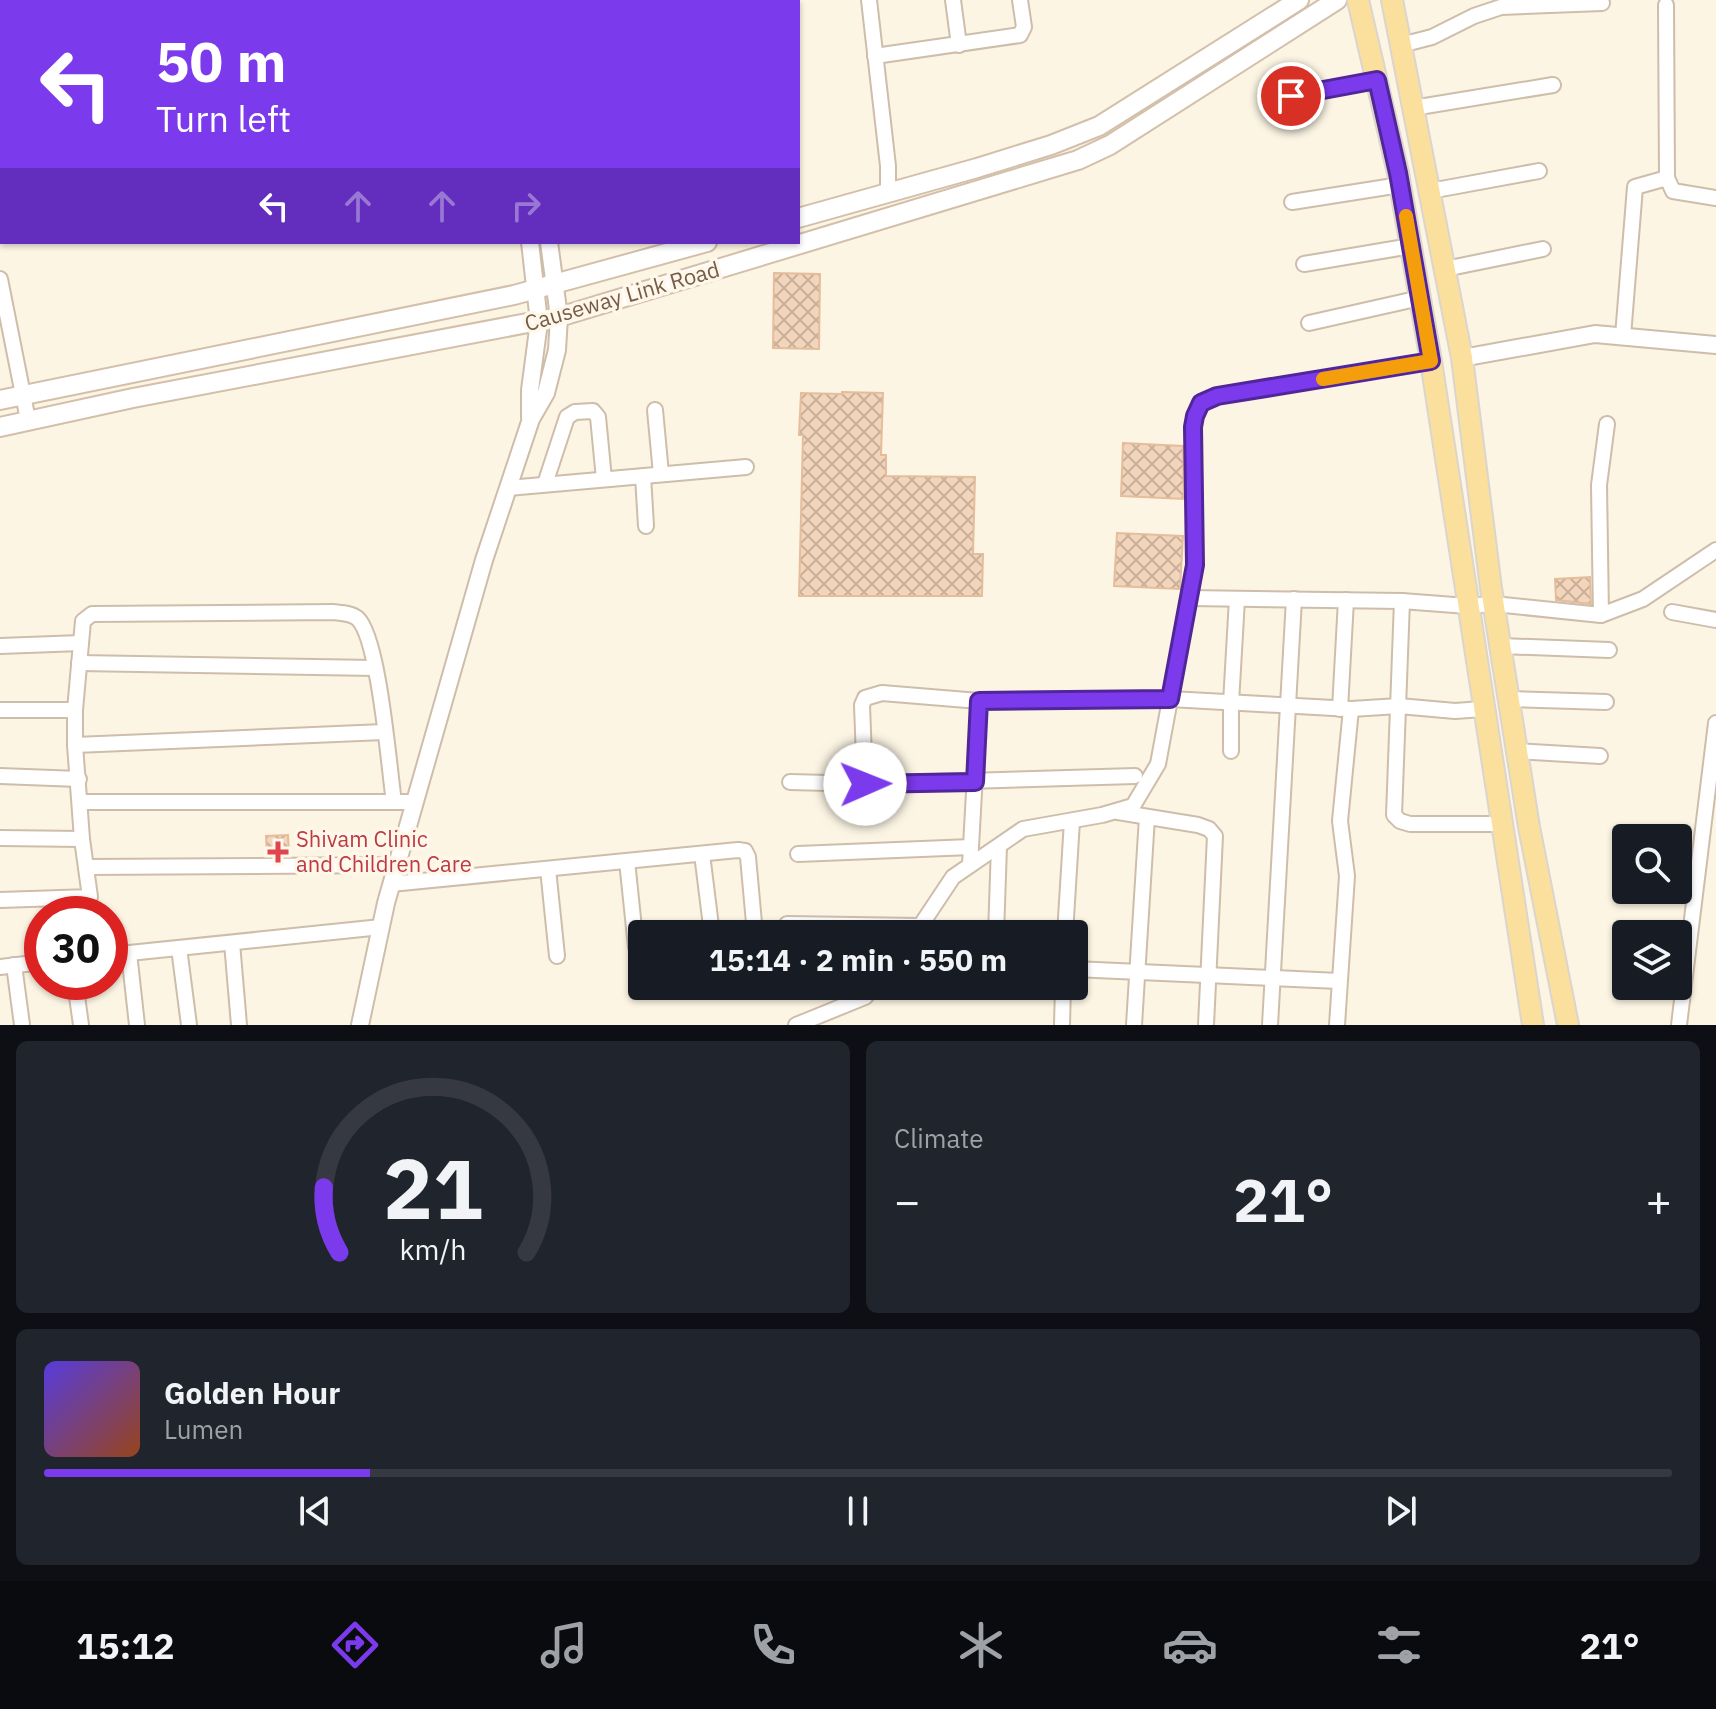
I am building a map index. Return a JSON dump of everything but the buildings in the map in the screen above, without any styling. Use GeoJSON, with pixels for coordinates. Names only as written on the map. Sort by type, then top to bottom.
{"type":"FeatureCollection","features":[{"type":"Feature","properties":{"kind":"main road"},"geometry":{"type":"LineString","coordinates":[[800,217],[1036,150],[1099,126],[1299,0]]}},
{"type":"Feature","properties":{"kind":"main road","name":"Causeway Link Road"},"geometry":{"type":"LineString","coordinates":[[0,427],[539,322],[1078,160],[1110,145],[1337,0]]}},
{"type":"Feature","properties":{"kind":"main road"},"geometry":{"type":"LineString","coordinates":[[1358,0],[1400,185],[1431,361],[1533,1025]]}},
{"type":"Feature","properties":{"kind":"main road"},"geometry":{"type":"LineString","coordinates":[[1392,0],[1462,358],[1494,604],[1529,827],[1568,1025]]}},
{"type":"Feature","properties":{"kind":"main road","name":"Causeway Link Road"},"geometry":{"type":"LineString","coordinates":[[0,400],[514,295],[700,244]]}},
{"type":"Feature","properties":{"kind":"street"},"geometry":{"type":"LineString","coordinates":[[869,0],[888,166],[888,193]]}},
{"type":"Feature","properties":{"kind":"street"},"geometry":{"type":"LineString","coordinates":[[953,0],[959,45]]}},
{"type":"Feature","properties":{"kind":"street"},"geometry":{"type":"LineString","coordinates":[[875,56],[1020,35],[1024,27],[1020,0]]}},
{"type":"Feature","properties":{"kind":"street"},"geometry":{"type":"LineString","coordinates":[[1401,45],[1432,37],[1474,16],[1501,7],[1602,3]]}},
{"type":"Feature","properties":{"kind":"street"},"geometry":{"type":"LineString","coordinates":[[1666,5],[1667,178],[1673,191],[1716,198]]}},
{"type":"Feature","properties":{"kind":"street"},"geometry":{"type":"LineString","coordinates":[[1291,96],[1377,80]]}},
{"type":"Feature","properties":{"kind":"street"},"geometry":{"type":"LineString","coordinates":[[1413,108],[1553,85]]}},
{"type":"Feature","properties":{"kind":"street"},"geometry":{"type":"LineString","coordinates":[[1430,191],[1539,171]]}},
{"type":"Feature","properties":{"kind":"street"},"geometry":{"type":"LineString","coordinates":[[1623,336],[1635,187],[1667,178]]}},
{"type":"Feature","properties":{"kind":"street"},"geometry":{"type":"LineString","coordinates":[[1292,202],[1400,185]]}},
{"type":"Feature","properties":{"kind":"street"},"geometry":{"type":"LineString","coordinates":[[530,244],[539,322],[530,390],[531,419]]}},
{"type":"Feature","properties":{"kind":"street"},"geometry":{"type":"LineString","coordinates":[[360,1025],[396,865],[484,560],[531,419],[546,393],[557,350],[559,317],[549,244]]}},
{"type":"Feature","properties":{"kind":"street"},"geometry":{"type":"LineString","coordinates":[[1304,264],[1411,246]]}},
{"type":"Feature","properties":{"kind":"street"},"geometry":{"type":"LineString","coordinates":[[1445,269],[1543,249]]}},
{"type":"Feature","properties":{"kind":"street"},"geometry":{"type":"LineString","coordinates":[[0,279],[28,420]]}},
{"type":"Feature","properties":{"kind":"street"},"geometry":{"type":"LineString","coordinates":[[1309,323],[1420,298]]}},
{"type":"Feature","properties":{"kind":"street"},"geometry":{"type":"LineString","coordinates":[[1462,358],[1595,334],[1716,345]]}},
{"type":"Feature","properties":{"kind":"street"},"geometry":{"type":"LineString","coordinates":[[924,920],[953,877],[1023,829],[1133,806],[1158,764],[1195,565],[1193,427],[1201,403],[1217,396],[1431,361]]}},
{"type":"Feature","properties":{"kind":"street"},"geometry":{"type":"LineString","coordinates":[[655,410],[661,474]]}},
{"type":"Feature","properties":{"kind":"street"},"geometry":{"type":"LineString","coordinates":[[545,484],[567,417],[575,412],[593,411],[598,417],[604,479]]}},
{"type":"Feature","properties":{"kind":"street"},"geometry":{"type":"LineString","coordinates":[[1601,615],[1599,485],[1607,424]]}},
{"type":"Feature","properties":{"kind":"street"},"geometry":{"type":"LineString","coordinates":[[508,488],[746,467]]}},
{"type":"Feature","properties":{"kind":"street"},"geometry":{"type":"LineString","coordinates":[[643,476],[646,526]]}},
{"type":"Feature","properties":{"kind":"street"},"geometry":{"type":"LineString","coordinates":[[1189,598],[1402,601],[1467,606],[1494,604],[1601,615],[1643,599],[1716,550]]}},
{"type":"Feature","properties":{"kind":"street"},"geometry":{"type":"LineString","coordinates":[[1231,751],[1237,599]]}},
{"type":"Feature","properties":{"kind":"street"},"geometry":{"type":"LineString","coordinates":[[1270,1025],[1294,599]]}},
{"type":"Feature","properties":{"kind":"street"},"geometry":{"type":"LineString","coordinates":[[1337,1025],[1347,876],[1340,821],[1346,600]]}},
{"type":"Feature","properties":{"kind":"street"},"geometry":{"type":"LineString","coordinates":[[1402,601],[1394,815],[1410,824],[1502,824]]}},
{"type":"Feature","properties":{"kind":"street"},"geometry":{"type":"LineString","coordinates":[[0,900],[90,897],[82,839],[75,710],[83,621],[92,614],[333,612],[358,618],[366,630],[375,668],[394,802]]}},
{"type":"Feature","properties":{"kind":"street"},"geometry":{"type":"LineString","coordinates":[[1672,612],[1716,620]]}},
{"type":"Feature","properties":{"kind":"street"},"geometry":{"type":"LineString","coordinates":[[0,646],[81,643]]}},
{"type":"Feature","properties":{"kind":"street"},"geometry":{"type":"LineString","coordinates":[[1501,646],[1609,650]]}},
{"type":"Feature","properties":{"kind":"street"},"geometry":{"type":"LineString","coordinates":[[79,663],[375,668]]}},
{"type":"Feature","properties":{"kind":"street"},"geometry":{"type":"LineString","coordinates":[[865,784],[862,705],[865,698],[882,693],[979,701],[1170,699],[1345,709],[1399,706],[1455,711],[1483,709]]}},
{"type":"Feature","properties":{"kind":"street"},"geometry":{"type":"LineString","coordinates":[[1509,699],[1606,702]]}},
{"type":"Feature","properties":{"kind":"street"},"geometry":{"type":"LineString","coordinates":[[970,865],[979,701]]}},
{"type":"Feature","properties":{"kind":"street"},"geometry":{"type":"LineString","coordinates":[[0,710],[75,710]]}},
{"type":"Feature","properties":{"kind":"street"},"geometry":{"type":"LineString","coordinates":[[1679,1025],[1712,793],[1716,723]]}},
{"type":"Feature","properties":{"kind":"street"},"geometry":{"type":"LineString","coordinates":[[75,745],[384,732]]}},
{"type":"Feature","properties":{"kind":"street"},"geometry":{"type":"LineString","coordinates":[[1517,751],[1600,756]]}},
{"type":"Feature","properties":{"kind":"street"},"geometry":{"type":"LineString","coordinates":[[0,776],[79,779]]}},
{"type":"Feature","properties":{"kind":"street"},"geometry":{"type":"LineString","coordinates":[[790,782],[865,784],[1135,776]]}},
{"type":"Feature","properties":{"kind":"street"},"geometry":{"type":"LineString","coordinates":[[80,802],[414,802]]}},
{"type":"Feature","properties":{"kind":"street"},"geometry":{"type":"LineString","coordinates":[[1114,812],[1198,825],[1209,829],[1215,836],[1206,1025]]}},
{"type":"Feature","properties":{"kind":"street"},"geometry":{"type":"LineString","coordinates":[[1134,1025],[1147,817]]}},
{"type":"Feature","properties":{"kind":"street"},"geometry":{"type":"LineString","coordinates":[[1066,920],[1072,821]]}},
{"type":"Feature","properties":{"kind":"street"},"geometry":{"type":"LineString","coordinates":[[0,838],[82,839]]}},
{"type":"Feature","properties":{"kind":"street"},"geometry":{"type":"LineString","coordinates":[[996,920],[999,846]]}},
{"type":"Feature","properties":{"kind":"street"},"geometry":{"type":"LineString","coordinates":[[798,854],[971,847]]}},
{"type":"Feature","properties":{"kind":"street"},"geometry":{"type":"LineString","coordinates":[[391,884],[738,850],[745,851],[748,857],[754,920]]}},
{"type":"Feature","properties":{"kind":"street"},"geometry":{"type":"LineString","coordinates":[[702,854],[710,920]]}},
{"type":"Feature","properties":{"kind":"street"},"geometry":{"type":"LineString","coordinates":[[627,861],[633,920]]}},
{"type":"Feature","properties":{"kind":"street"},"geometry":{"type":"LineString","coordinates":[[86,867],[396,865]]}},
{"type":"Feature","properties":{"kind":"street"},"geometry":{"type":"LineString","coordinates":[[548,869],[557,956]]}},
{"type":"Feature","properties":{"kind":"street"},"geometry":{"type":"LineString","coordinates":[[137,1025],[129,953],[381,927]]}},
{"type":"Feature","properties":{"kind":"street"},"geometry":{"type":"LineString","coordinates":[[232,943],[239,1025]]}},
{"type":"Feature","properties":{"kind":"street"},"geometry":{"type":"LineString","coordinates":[[179,948],[189,1025]]}},
{"type":"Feature","properties":{"kind":"street"},"geometry":{"type":"LineString","coordinates":[[7,966],[22,1025]]}},
{"type":"Feature","properties":{"kind":"street"},"geometry":{"type":"LineString","coordinates":[[1088,970],[1339,981]]}},
{"type":"Feature","properties":{"kind":"street"},"geometry":{"type":"LineString","coordinates":[[78,1000],[81,1025]]}},
{"type":"Feature","properties":{"kind":"street"},"geometry":{"type":"LineString","coordinates":[[796,1025],[858,1000]]}},
{"type":"Feature","properties":{"kind":"street"},"geometry":{"type":"LineString","coordinates":[[1062,1025],[1063,1000]]}},
{"type":"Feature","properties":{"kind":"slow traffic"},"geometry":{"type":"LineString","coordinates":[[1323,379],[1431,361],[1406,216]]}},
{"type":"Feature","properties":{"kind":"place","name":"Shivam Clinic and Children Care"},"geometry":{"type":"Point","coordinates":[278,852]}},
{"type":"Feature","properties":{"kind":"route"},"geometry":{"type":"LineString","coordinates":[[865,784],[975,782],[979,701],[1170,699],[1195,565],[1193,427],[1201,403],[1217,396],[1431,361],[1398,173],[1377,80],[1291,96]]}}]}
